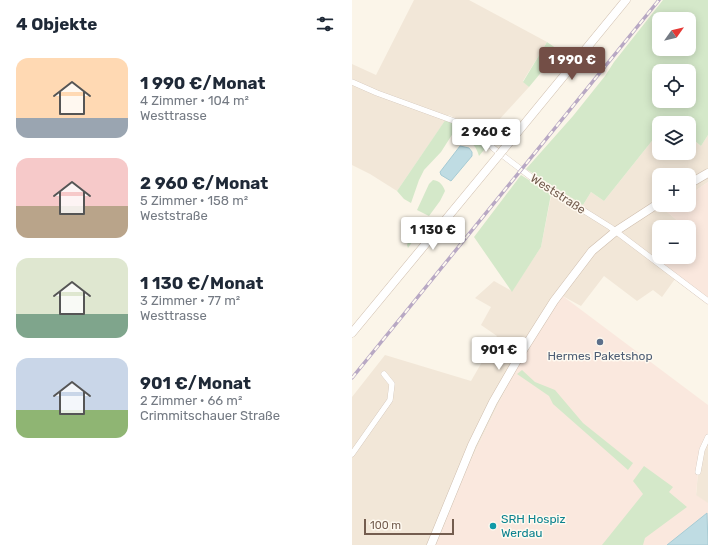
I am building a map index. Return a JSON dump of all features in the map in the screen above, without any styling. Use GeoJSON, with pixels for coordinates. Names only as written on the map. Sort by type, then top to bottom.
{"type":"FeatureCollection","features":[{"type":"Feature","properties":{"kind":"street"},"geometry":{"type":"LineString","coordinates":[[352,334],[626,0]]}},
{"type":"Feature","properties":{"kind":"street","name":"Weststraße"},"geometry":{"type":"LineString","coordinates":[[352,82],[377,93],[435,113],[466,127],[486,140],[493,148],[535,180],[616,231],[708,301]]}},
{"type":"Feature","properties":{"kind":"street"},"geometry":{"type":"LineString","coordinates":[[696,180],[708,173]]}},
{"type":"Feature","properties":{"kind":"street"},"geometry":{"type":"LineString","coordinates":[[431,545],[472,445],[493,402],[523,350],[554,301],[592,251],[616,231],[652,208]]}},
{"type":"Feature","properties":{"kind":"street"},"geometry":{"type":"LineString","coordinates":[[352,454],[390,400],[392,384],[384,374]]}},
{"type":"Feature","properties":{"kind":"street"},"geometry":{"type":"LineString","coordinates":[[698,472],[702,450],[708,437]]}},
{"type":"Feature","properties":{"kind":"shaded area"},"geometry":{"type":"Polygon","coordinates":[[[414,0],[469,0],[547,42],[523,81],[529,87],[487,133],[449,115],[397,191],[370,174],[352,165],[352,64],[376,75],[414,0]]]}},
{"type":"Feature","properties":{"kind":"shaded area"},"geometry":{"type":"Polygon","coordinates":[[[708,135],[708,182],[696,190],[696,168],[652,168],[652,212],[667,212],[677,220],[652,220],[652,264],[663,264],[660,268],[675,279],[662,297],[653,290],[637,301],[604,276],[581,306],[557,293],[513,374],[468,466],[436,545],[352,545],[352,397],[385,355],[471,381],[497,336],[481,325],[491,307],[475,298],[494,281],[512,291],[541,247],[553,186],[583,205],[591,192],[604,201],[652,141],[652,160],[696,160],[696,142],[701,146],[708,135]]]}},
{"type":"Feature","properties":{"kind":"shaded area"},"geometry":{"type":"Polygon","coordinates":[[[708,182],[708,305],[660,268],[663,264],[696,264],[696,220],[677,220],[667,212],[696,212],[696,190],[708,182]]]}},
{"type":"Feature","properties":{"kind":"shaded area"},"geometry":{"type":"Polygon","coordinates":[[[560,294],[708,405],[708,437],[698,472],[696,495],[708,503],[708,545],[436,545],[468,466],[513,374],[560,294]]]}},
{"type":"Feature","properties":{"kind":"shaded area"},"geometry":{"type":"Polygon","coordinates":[[[708,437],[708,505],[696,496],[698,472],[708,437]]]}},
{"type":"Feature","properties":{"kind":"green space"},"geometry":{"type":"Polygon","coordinates":[[[663,0],[708,0],[708,135],[701,146],[696,142],[696,116],[652,116],[652,141],[604,201],[591,192],[583,205],[526,169],[573,116],[605,76],[614,62],[652,14],[652,56],[696,56],[696,12],[654,12],[663,0]]]}},
{"type":"Feature","properties":{"kind":"green space"},"geometry":{"type":"Polygon","coordinates":[[[547,42],[563,53],[547,71],[544,69],[529,87],[523,82],[547,42]]]}},
{"type":"Feature","properties":{"kind":"green space"},"geometry":{"type":"Polygon","coordinates":[[[446,119],[454,124],[455,130],[441,152],[424,170],[411,203],[404,199],[397,191],[446,119]]]}},
{"type":"Feature","properties":{"kind":"green space"},"geometry":{"type":"Polygon","coordinates":[[[466,136],[481,140],[488,145],[479,156],[473,144],[465,141],[459,143],[462,138],[466,136]]]}},
{"type":"Feature","properties":{"kind":"green space"},"geometry":{"type":"Polygon","coordinates":[[[521,175],[551,194],[541,247],[512,292],[474,237],[521,175]]]}},
{"type":"Feature","properties":{"kind":"green space"},"geometry":{"type":"Polygon","coordinates":[[[433,180],[438,181],[445,191],[429,216],[417,210],[429,184],[433,180]]]}},
{"type":"Feature","properties":{"kind":"green space"},"geometry":{"type":"Polygon","coordinates":[[[414,222],[423,226],[408,248],[407,245],[414,222]]]}},
{"type":"Feature","properties":{"kind":"green space"},"geometry":{"type":"Polygon","coordinates":[[[522,370],[535,382],[555,390],[583,423],[633,463],[628,470],[553,404],[549,396],[517,374],[522,370]]]}},
{"type":"Feature","properties":{"kind":"green space"},"geometry":{"type":"Polygon","coordinates":[[[644,466],[673,487],[669,492],[687,507],[645,538],[643,545],[602,545],[643,494],[633,481],[644,466]]]}},
{"type":"Feature","properties":{"kind":"water"},"geometry":{"type":"Polygon","coordinates":[[[460,146],[469,148],[472,152],[472,156],[451,181],[441,175],[440,172],[460,146]]]}},
{"type":"Feature","properties":{"kind":"water"},"geometry":{"type":"Polygon","coordinates":[[[707,513],[708,545],[667,545],[707,513]]]}},
{"type":"Feature","properties":{"kind":"railway"},"geometry":{"type":"LineString","coordinates":[[352,378],[659,0]]}},
{"type":"Feature","properties":{"kind":"place","name":"Hermes Paketshop"},"geometry":{"type":"Point","coordinates":[600,342]}},
{"type":"Feature","properties":{"kind":"place","name":"SRH Hospiz Werdau"},"geometry":{"type":"Point","coordinates":[493,526]}}]}
